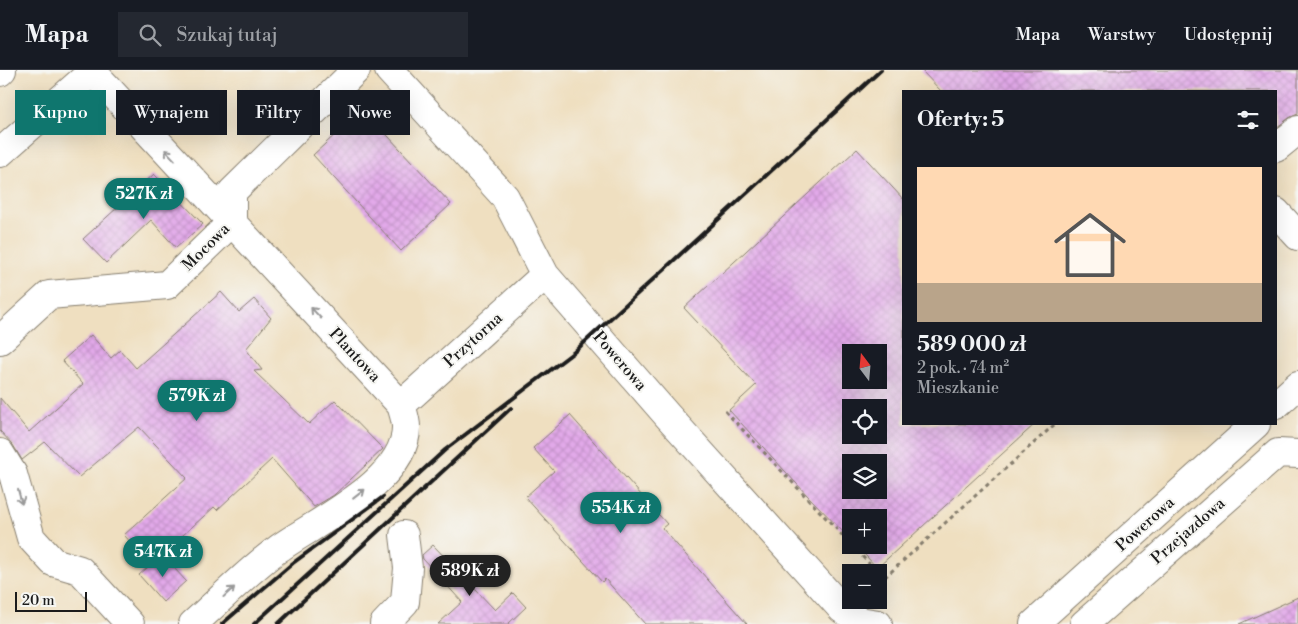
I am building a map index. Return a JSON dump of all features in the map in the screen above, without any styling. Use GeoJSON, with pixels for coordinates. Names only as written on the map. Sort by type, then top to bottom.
{"type":"FeatureCollection","features":[{"type":"Feature","properties":{"kind":"lane","name":"Plantowa"},"geometry":{"type":"LineString","coordinates":[[93,70],[401,405]]}},
{"type":"Feature","properties":{"kind":"lane"},"geometry":{"type":"LineString","coordinates":[[0,153],[93,70]]}},
{"type":"Feature","properties":{"kind":"lane","name":"Mocowa"},"geometry":{"type":"LineString","coordinates":[[0,340],[49,295],[166,285],[232,222],[232,192],[356,70]]}},
{"type":"Feature","properties":{"kind":"lane","name":"Powerowa"},"geometry":{"type":"LineString","coordinates":[[388,70],[504,197],[546,275],[666,414],[842,610],[860,621],[878,624]]}},
{"type":"Feature","properties":{"kind":"lane"},"geometry":{"type":"LineString","coordinates":[[1277,147],[1298,130]]}},
{"type":"Feature","properties":{"kind":"lane"},"geometry":{"type":"LineString","coordinates":[[1277,213],[1297,233]]}},
{"type":"Feature","properties":{"kind":"lane","name":"Przytorna"},"geometry":{"type":"LineString","coordinates":[[401,405],[546,275]]}},
{"type":"Feature","properties":{"kind":"lane"},"geometry":{"type":"LineString","coordinates":[[1277,404],[1298,385]]}},
{"type":"Feature","properties":{"kind":"lane"},"geometry":{"type":"LineString","coordinates":[[193,624],[279,548],[313,528],[362,493],[387,470],[400,452],[406,428],[401,405]]}},
{"type":"Feature","properties":{"kind":"lane","name":"Powerowa"},"geometry":{"type":"LineString","coordinates":[[1034,624],[1255,425]]}},
{"type":"Feature","properties":{"kind":"lane"},"geometry":{"type":"LineString","coordinates":[[0,453],[13,474],[31,538],[53,562],[80,570],[130,624]]}},
{"type":"Feature","properties":{"kind":"lane","name":"Przejazdowa"},"geometry":{"type":"LineString","coordinates":[[1084,624],[1278,453],[1298,454]]}},
{"type":"Feature","properties":{"kind":"lane"},"geometry":{"type":"LineString","coordinates":[[384,624],[405,602],[408,568],[404,535]]}},
{"type":"Feature","properties":{"kind":"path"},"geometry":{"type":"LineString","coordinates":[[725,411],[869,564]]}},
{"type":"Feature","properties":{"kind":"path"},"geometry":{"type":"LineString","coordinates":[[887,575],[1054,425]]}},
{"type":"Feature","properties":{"kind":"building"},"geometry":{"type":"Polygon","coordinates":[[[921,70],[1298,70],[1298,114],[1277,127],[1277,90],[940,90],[921,70]]]}},
{"type":"Feature","properties":{"kind":"building"},"geometry":{"type":"Polygon","coordinates":[[[335,135],[387,135],[451,204],[401,251],[313,155],[335,135]]]}},
{"type":"Feature","properties":{"kind":"building"},"geometry":{"type":"Polygon","coordinates":[[[857,149],[902,198],[902,425],[1034,425],[881,564],[873,564],[864,554],[887,554],[887,509],[842,509],[842,531],[729,410],[756,385],[684,308],[857,149]]]}},
{"type":"Feature","properties":{"kind":"building"},"geometry":{"type":"Polygon","coordinates":[[[154,174],[203,224],[176,248],[151,220],[106,263],[83,239],[154,174]]]}},
{"type":"Feature","properties":{"kind":"building"},"geometry":{"type":"Polygon","coordinates":[[[221,292],[239,312],[254,299],[271,318],[246,349],[262,370],[254,371],[309,424],[335,400],[383,449],[334,495],[314,507],[272,459],[217,510],[214,507],[151,564],[124,535],[187,478],[139,427],[79,477],[45,442],[22,460],[13,445],[0,431],[0,398],[29,432],[83,384],[62,361],[91,335],[111,358],[120,350],[136,368],[221,292]]]}},
{"type":"Feature","properties":{"kind":"building"},"geometry":{"type":"Polygon","coordinates":[[[570,415],[667,524],[662,528],[747,624],[645,624],[605,579],[602,582],[525,497],[554,471],[533,448],[570,415]]]}},
{"type":"Feature","properties":{"kind":"building"},"geometry":{"type":"Polygon","coordinates":[[[433,545],[495,610],[513,593],[526,607],[508,624],[438,624],[462,602],[423,559],[422,555],[433,545]]]}},
{"type":"Feature","properties":{"kind":"building"},"geometry":{"type":"Polygon","coordinates":[[[162,555],[186,581],[163,602],[139,575],[162,555]]]}},
{"type":"Feature","properties":{"kind":"building"},"geometry":{"type":"Polygon","coordinates":[[[1298,597],[1298,624],[1239,624],[1298,597]]]}},
{"type":"Feature","properties":{"kind":"railway"},"geometry":{"type":"LineString","coordinates":[[254,624],[445,450],[574,352],[881,70]]}},
{"type":"Feature","properties":{"kind":"railway"},"geometry":{"type":"LineString","coordinates":[[278,624],[511,408]]}},
{"type":"Feature","properties":{"kind":"railway"},"geometry":{"type":"LineString","coordinates":[[222,624],[293,563],[383,497]]}}]}
